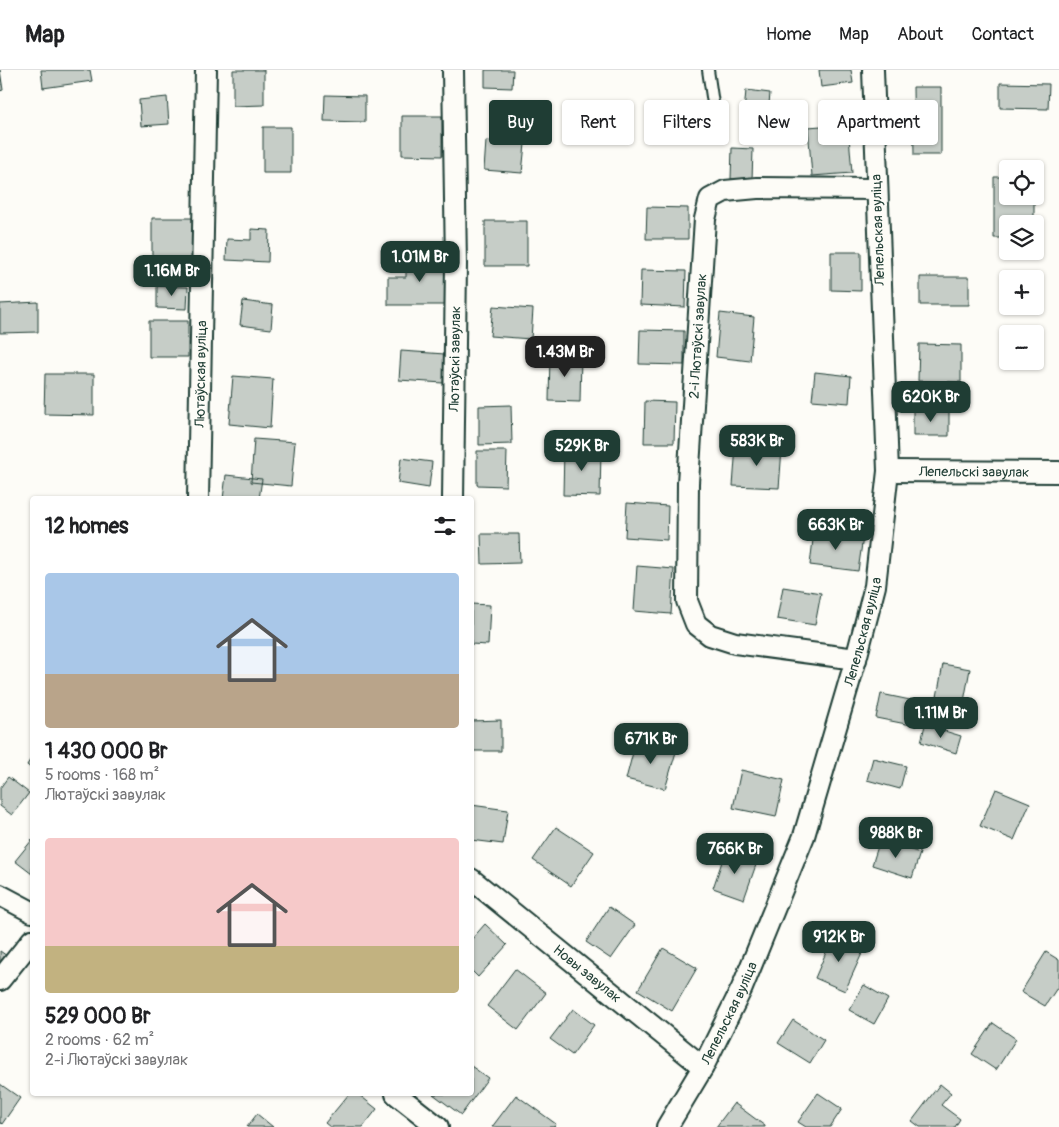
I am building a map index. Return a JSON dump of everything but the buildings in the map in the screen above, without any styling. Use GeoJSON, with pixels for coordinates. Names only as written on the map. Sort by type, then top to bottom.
{"type":"FeatureCollection","features":[{"type":"Feature","properties":{"kind":"street","name":"Лютаўская вуліца"},"geometry":{"type":"LineString","coordinates":[[198,496],[206,70]]}},
{"type":"Feature","properties":{"kind":"street","name":"Лютаўскі завулак"},"geometry":{"type":"LineString","coordinates":[[453,70],[456,264],[453,496]]}},
{"type":"Feature","properties":{"kind":"street","name":"Лепельская вуліца"},"geometry":{"type":"LineString","coordinates":[[667,1127],[703,1067],[742,988],[804,836],[856,659],[875,586],[888,471],[873,70]]}},
{"type":"Feature","properties":{"kind":"street","name":"2-і Лютаўскі завулак"},"geometry":{"type":"LineString","coordinates":[[856,659],[735,642],[710,635],[696,624],[687,601],[688,483],[705,219],[710,199],[724,191],[757,188],[876,189]]}},
{"type":"Feature","properties":{"kind":"street","name":"Лепельскі завулак"},"geometry":{"type":"LineString","coordinates":[[888,471],[1059,472]]}},
{"type":"Feature","properties":{"kind":"street","name":"Новы завулак"},"geometry":{"type":"LineString","coordinates":[[474,881],[703,1067]]}},
{"type":"Feature","properties":{"kind":"street"},"geometry":{"type":"LineString","coordinates":[[0,894],[30,911]]}},
{"type":"Feature","properties":{"kind":"street"},"geometry":{"type":"LineString","coordinates":[[0,980],[30,942]]}},
{"type":"Feature","properties":{"kind":"street"},"geometry":{"type":"LineString","coordinates":[[399,1096],[438,1127]]}},
{"type":"Feature","properties":{"kind":"lane"},"geometry":{"type":"LineString","coordinates":[[708,70],[712,100]]}}]}
